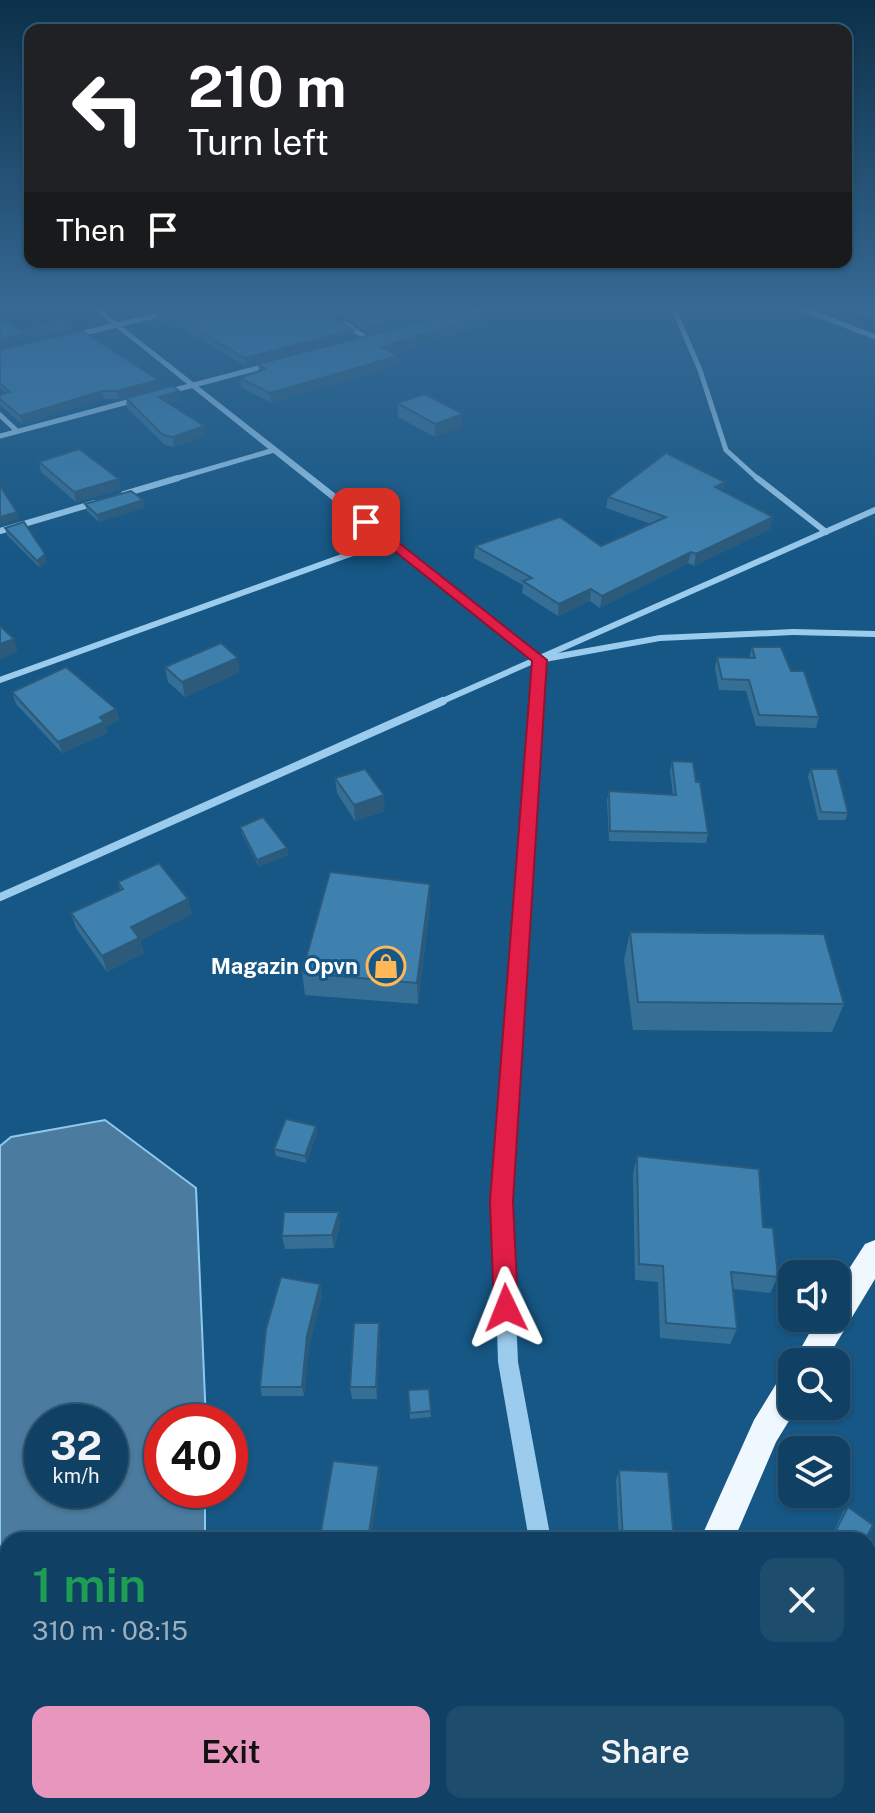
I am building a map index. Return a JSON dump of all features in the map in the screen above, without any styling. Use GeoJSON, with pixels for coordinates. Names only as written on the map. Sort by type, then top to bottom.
{"type":"FeatureCollection","features":[{"type":"Feature","properties":{"kind":"highway"},"geometry":{"type":"LineString","coordinates":[[850,1293],[875,1253]]}},
{"type":"Feature","properties":{"kind":"highway"},"geometry":{"type":"LineString","coordinates":[[721,1532],[765,1431],[778,1410]]}},
{"type":"Feature","properties":{"kind":"street"},"geometry":{"type":"LineString","coordinates":[[163,393],[176,390]]}},
{"type":"Feature","properties":{"kind":"street"},"geometry":{"type":"LineString","coordinates":[[199,390],[540,660],[660,638],[793,632],[875,634]]}},
{"type":"Feature","properties":{"kind":"street"},"geometry":{"type":"LineString","coordinates":[[706,390],[726,450],[770,490],[826,532]]}},
{"type":"Feature","properties":{"kind":"street"},"geometry":{"type":"LineString","coordinates":[[0,436],[149,397]]}},
{"type":"Feature","properties":{"kind":"street"},"geometry":{"type":"LineString","coordinates":[[0,415],[17,431]]}},
{"type":"Feature","properties":{"kind":"street"},"geometry":{"type":"LineString","coordinates":[[122,495],[274,450]]}},
{"type":"Feature","properties":{"kind":"street"},"geometry":{"type":"LineString","coordinates":[[0,531],[107,499]]}},
{"type":"Feature","properties":{"kind":"street"},"geometry":{"type":"LineString","coordinates":[[0,897],[875,510]]}},
{"type":"Feature","properties":{"kind":"street"},"geometry":{"type":"LineString","coordinates":[[0,680],[389,540]]}},
{"type":"Feature","properties":{"kind":"street"},"geometry":{"type":"LineString","coordinates":[[539,1532],[508,1362],[502,1201],[540,660]]}},
{"type":"Feature","properties":{"kind":"water"},"geometry":{"type":"Polygon","coordinates":[[[105,1120],[196,1188],[205,1404],[144,1404],[144,1508],[205,1508],[205,1532],[0,1532],[0,1146],[11,1137],[105,1120]]]}},
{"type":"Feature","properties":{"kind":"building"},"geometry":{"type":"Polygon","coordinates":[[[7,390],[122,390],[102,391],[20,416],[0,399],[0,395],[10,392],[7,390]]]}},
{"type":"Feature","properties":{"kind":"building"},"geometry":{"type":"Polygon","coordinates":[[[158,390],[177,390],[159,397],[204,426],[173,437],[163,435],[126,398],[158,390]]]}},
{"type":"Feature","properties":{"kind":"building"},"geometry":{"type":"Polygon","coordinates":[[[425,394],[463,414],[435,424],[397,403],[425,394]]]}},
{"type":"Feature","properties":{"kind":"building"},"geometry":{"type":"Polygon","coordinates":[[[79,449],[119,479],[74,492],[39,462],[79,449]]]}},
{"type":"Feature","properties":{"kind":"building"},"geometry":{"type":"Polygon","coordinates":[[[666,453],[725,482],[715,487],[773,517],[696,554],[691,552],[602,596],[591,589],[559,604],[523,581],[532,578],[475,546],[560,517],[601,546],[666,517],[608,497],[666,453]]]}},
{"type":"Feature","properties":{"kind":"building"},"geometry":{"type":"Polygon","coordinates":[[[0,486],[17,512],[0,517],[0,486]]]}},
{"type":"Feature","properties":{"kind":"building"},"geometry":{"type":"Polygon","coordinates":[[[131,491],[143,500],[97,515],[85,504],[131,491]]]}},
{"type":"Feature","properties":{"kind":"building"},"geometry":{"type":"Polygon","coordinates":[[[24,522],[45,554],[37,561],[5,528],[24,522]]]}},
{"type":"Feature","properties":{"kind":"building"},"geometry":{"type":"Polygon","coordinates":[[[0,626],[14,639],[0,644],[0,626]]]}},
{"type":"Feature","properties":{"kind":"building"},"geometry":{"type":"Polygon","coordinates":[[[221,643],[238,658],[182,682],[165,667],[221,643]]]}},
{"type":"Feature","properties":{"kind":"building"},"geometry":{"type":"Polygon","coordinates":[[[752,647],[781,647],[791,671],[804,671],[819,717],[759,715],[749,680],[722,679],[717,657],[755,658],[752,647]]]}},
{"type":"Feature","properties":{"kind":"building"},"geometry":{"type":"Polygon","coordinates":[[[66,667],[116,709],[100,717],[104,722],[58,742],[12,692],[66,667]]]}},
{"type":"Feature","properties":{"kind":"building"},"geometry":{"type":"Polygon","coordinates":[[[672,761],[693,762],[696,782],[700,782],[708,833],[610,831],[609,791],[676,795],[672,761]]]}},
{"type":"Feature","properties":{"kind":"building"},"geometry":{"type":"Polygon","coordinates":[[[365,769],[384,795],[354,805],[335,778],[365,769]]]}},
{"type":"Feature","properties":{"kind":"building"},"geometry":{"type":"Polygon","coordinates":[[[811,769],[837,769],[848,813],[821,812],[811,769]]]}},
{"type":"Feature","properties":{"kind":"building"},"geometry":{"type":"Polygon","coordinates":[[[263,817],[287,848],[257,860],[240,827],[263,817]]]}},
{"type":"Feature","properties":{"kind":"building"},"geometry":{"type":"Polygon","coordinates":[[[159,863],[188,899],[131,927],[139,938],[102,956],[71,913],[123,889],[118,882],[159,863]]]}},
{"type":"Feature","properties":{"kind":"building"},"geometry":{"type":"Polygon","coordinates":[[[330,872],[430,884],[417,983],[302,973],[330,872]]]}},
{"type":"Feature","properties":{"kind":"building"},"geometry":{"type":"Polygon","coordinates":[[[630,932],[824,934],[844,1004],[638,1002],[630,932]]]}},
{"type":"Feature","properties":{"kind":"building"},"geometry":{"type":"Polygon","coordinates":[[[286,1119],[316,1126],[305,1156],[274,1149],[286,1119]]]}},
{"type":"Feature","properties":{"kind":"building"},"geometry":{"type":"Polygon","coordinates":[[[637,1156],[759,1169],[763,1227],[773,1228],[778,1277],[731,1272],[737,1329],[666,1323],[663,1266],[639,1264],[637,1156]]]}},
{"type":"Feature","properties":{"kind":"building"},"geometry":{"type":"Polygon","coordinates":[[[284,1212],[339,1212],[332,1235],[282,1236],[284,1212]]]}},
{"type":"Feature","properties":{"kind":"building"},"geometry":{"type":"Polygon","coordinates":[[[281,1277],[320,1284],[307,1336],[302,1387],[260,1387],[266,1329],[281,1277]]]}},
{"type":"Feature","properties":{"kind":"building"},"geometry":{"type":"Polygon","coordinates":[[[354,1323],[379,1323],[376,1387],[350,1387],[354,1323]]]}},
{"type":"Feature","properties":{"kind":"building"},"geometry":{"type":"Polygon","coordinates":[[[429,1389],[431,1411],[410,1413],[408,1390],[429,1389]]]}},
{"type":"Feature","properties":{"kind":"building"},"geometry":{"type":"Polygon","coordinates":[[[333,1461],[379,1466],[369,1532],[321,1532],[333,1461]]]}},
{"type":"Feature","properties":{"kind":"building"},"geometry":{"type":"Polygon","coordinates":[[[619,1470],[668,1472],[673,1532],[623,1532],[619,1470]]]}},
{"type":"Feature","properties":{"kind":"building"},"geometry":{"type":"Polygon","coordinates":[[[849,1508],[873,1525],[869,1532],[835,1532],[849,1508]]]}},
{"type":"Feature","properties":{"kind":"place","name":"Magazin Opvn"},"geometry":{"type":"Point","coordinates":[386,966]}},
{"type":"Feature","properties":{"kind":"route"},"geometry":{"type":"LineString","coordinates":[[366,522],[540,660],[502,1201],[506,1308]]}}]}
